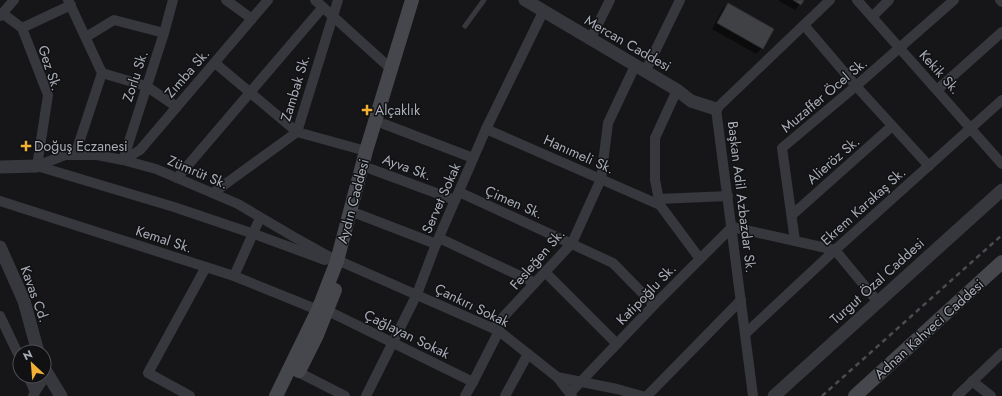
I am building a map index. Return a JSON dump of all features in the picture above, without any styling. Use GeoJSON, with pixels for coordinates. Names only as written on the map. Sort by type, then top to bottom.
{"type":"FeatureCollection","features":[{"type":"Feature","properties":{"kind":"main road","name":"Aydın Caddesi"},"geometry":{"type":"LineString","coordinates":[[340,262],[366,152],[390,68],[412,0]]}},
{"type":"Feature","properties":{"kind":"main road","name":"Aydın Caddesi"},"geometry":{"type":"LineString","coordinates":[[287,396],[318,335],[323,311],[358,214],[420,0]]}},
{"type":"Feature","properties":{"kind":"main road","name":"Adnan Kahveci Caddesi"},"geometry":{"type":"LineString","coordinates":[[855,396],[1002,262]]}},
{"type":"Feature","properties":{"kind":"main road","name":"Aydın Caddesi"},"geometry":{"type":"LineString","coordinates":[[276,396],[323,311]]}},
{"type":"Feature","properties":{"kind":"street"},"geometry":{"type":"LineString","coordinates":[[14,0],[1,14],[22,28],[70,3],[102,73],[75,155]]}},
{"type":"Feature","properties":{"kind":"street","name":"Zorlu Sk."},"geometry":{"type":"LineString","coordinates":[[123,160],[164,33],[173,0]]}},
{"type":"Feature","properties":{"kind":"street"},"geometry":{"type":"LineString","coordinates":[[226,0],[252,19]]}},
{"type":"Feature","properties":{"kind":"street","name":"Zımba Sk."},"geometry":{"type":"LineString","coordinates":[[123,160],[140,150],[268,0]]}},
{"type":"Feature","properties":{"kind":"street","name":"Zambak Sk."},"geometry":{"type":"LineString","coordinates":[[213,193],[296,132],[338,0]]}},
{"type":"Feature","properties":{"kind":"street","name":"Mercan Caddesi"},"geometry":{"type":"LineString","coordinates":[[525,0],[590,40],[677,90],[692,101],[716,109]]}},
{"type":"Feature","properties":{"kind":"street"},"geometry":{"type":"LineString","coordinates":[[590,40],[610,0]]}},
{"type":"Feature","properties":{"kind":"street","name":"Fesleğen Sk."},"geometry":{"type":"LineString","coordinates":[[465,396],[473,382],[496,330],[545,272],[572,243],[601,179],[608,123],[680,0]]}},
{"type":"Feature","properties":{"kind":"street","name":"Başkan Adil Azbazdar Sk."},"geometry":{"type":"LineString","coordinates":[[753,396],[716,109],[830,0]]}},
{"type":"Feature","properties":{"kind":"street","name":"Kekik Sk."},"geometry":{"type":"LineString","coordinates":[[857,0],[1002,164]]}},
{"type":"Feature","properties":{"kind":"street"},"geometry":{"type":"LineString","coordinates":[[872,17],[889,0]]}},
{"type":"Feature","properties":{"kind":"street","name":"Muzaffer Öcel Sk."},"geometry":{"type":"LineString","coordinates":[[795,241],[782,148],[856,86],[954,0]]}},
{"type":"Feature","properties":{"kind":"street"},"geometry":{"type":"LineString","coordinates":[[177,178],[250,92],[319,3],[390,68]]}},
{"type":"Feature","properties":{"kind":"street","name":"Servet Sokak"},"geometry":{"type":"LineString","coordinates":[[366,396],[417,294],[437,241],[473,158],[543,12]]}},
{"type":"Feature","properties":{"kind":"street"},"geometry":{"type":"LineString","coordinates":[[86,37],[114,20],[164,33]]}},
{"type":"Feature","properties":{"kind":"street"},"geometry":{"type":"LineString","coordinates":[[804,25],[856,86],[929,166]]}},
{"type":"Feature","properties":{"kind":"street","name":"Gez Sk."},"geometry":{"type":"LineString","coordinates":[[22,28],[48,95],[37,166]]}},
{"type":"Feature","properties":{"kind":"street"},"geometry":{"type":"LineString","coordinates":[[937,90],[1002,32]]}},
{"type":"Feature","properties":{"kind":"street"},"geometry":{"type":"LineString","coordinates":[[215,63],[296,132],[366,152]]}},
{"type":"Feature","properties":{"kind":"street"},"geometry":{"type":"LineString","coordinates":[[102,73],[146,86],[177,107]]}},
{"type":"Feature","properties":{"kind":"street"},"geometry":{"type":"LineString","coordinates":[[677,90],[655,138],[655,180],[660,202],[700,259]]}},
{"type":"Feature","properties":{"kind":"street","name":"Ekrem Karakaş Sk."},"geometry":{"type":"LineString","coordinates":[[745,334],[835,250],[1002,100]]}},
{"type":"Feature","properties":{"kind":"street"},"geometry":{"type":"LineString","coordinates":[[384,124],[473,158]]}},
{"type":"Feature","properties":{"kind":"street","name":"Alieröz Sk."},"geometry":{"type":"LineString","coordinates":[[792,215],[892,126]]}},
{"type":"Feature","properties":{"kind":"street","name":"Hanımeli Sk."},"geometry":{"type":"LineString","coordinates":[[486,129],[601,179],[660,202]]}},
{"type":"Feature","properties":{"kind":"street","name":"Zümrüt Sk."},"geometry":{"type":"LineString","coordinates":[[37,166],[65,155],[97,155],[156,169],[238,204],[260,218],[340,262]]}},
{"type":"Feature","properties":{"kind":"street"},"geometry":{"type":"LineString","coordinates":[[0,167],[37,166],[174,207],[328,261],[340,262]]}},
{"type":"Feature","properties":{"kind":"street","name":"Ayva Sk."},"geometry":{"type":"LineString","coordinates":[[371,169],[457,196]]}},
{"type":"Feature","properties":{"kind":"street","name":"Turgut Özal Caddesi"},"geometry":{"type":"LineString","coordinates":[[774,396],[1002,190]]}},
{"type":"Feature","properties":{"kind":"street","name":"Çimen Sk."},"geometry":{"type":"LineString","coordinates":[[457,196],[572,243],[613,263],[654,305]]}},
{"type":"Feature","properties":{"kind":"street"},"geometry":{"type":"LineString","coordinates":[[660,202],[728,196]]}},
{"type":"Feature","properties":{"kind":"street","name":"Kemal Sk."},"geometry":{"type":"LineString","coordinates":[[0,201],[234,276],[323,311]]}},
{"type":"Feature","properties":{"kind":"street"},"geometry":{"type":"LineString","coordinates":[[358,214],[437,241],[536,283]]}},
{"type":"Feature","properties":{"kind":"street"},"geometry":{"type":"LineString","coordinates":[[234,276],[260,218]]}},
{"type":"Feature","properties":{"kind":"street"},"geometry":{"type":"LineString","coordinates":[[732,227],[835,250],[878,302]]}},
{"type":"Feature","properties":{"kind":"street","name":"Katipoğlu Sk."},"geometry":{"type":"LineString","coordinates":[[571,395],[654,305],[732,227]]}},
{"type":"Feature","properties":{"kind":"street","name":"Kavas Cd."},"geometry":{"type":"LineString","coordinates":[[0,247],[24,301],[36,344]]}},
{"type":"Feature","properties":{"kind":"street","name":"Çankırı Sokak"},"geometry":{"type":"LineString","coordinates":[[340,262],[417,294],[496,330],[558,377],[571,395]]}},
{"type":"Feature","properties":{"kind":"street"},"geometry":{"type":"LineString","coordinates":[[190,396],[148,374],[206,267]]}},
{"type":"Feature","properties":{"kind":"street"},"geometry":{"type":"LineString","coordinates":[[545,272],[617,344]]}},
{"type":"Feature","properties":{"kind":"street"},"geometry":{"type":"LineString","coordinates":[[647,396],[741,300]]}},
{"type":"Feature","properties":{"kind":"street","name":"Çağlayan Sokak"},"geometry":{"type":"LineString","coordinates":[[323,311],[473,382]]}},
{"type":"Feature","properties":{"kind":"street"},"geometry":{"type":"LineString","coordinates":[[0,316],[13,344]]}},
{"type":"Feature","properties":{"kind":"street"},"geometry":{"type":"LineString","coordinates":[[956,396],[1002,353]]}},
{"type":"Feature","properties":{"kind":"street"},"geometry":{"type":"LineString","coordinates":[[505,396],[528,354]]}},
{"type":"Feature","properties":{"kind":"street"},"geometry":{"type":"LineString","coordinates":[[298,372],[345,396]]}},
{"type":"Feature","properties":{"kind":"street"},"geometry":{"type":"LineString","coordinates":[[558,377],[582,382],[613,392],[642,396]]}},
{"type":"Feature","properties":{"kind":"street"},"geometry":{"type":"LineString","coordinates":[[972,381],[990,396]]}},
{"type":"Feature","properties":{"kind":"street"},"geometry":{"type":"LineString","coordinates":[[52,382],[61,396]]}},
{"type":"Feature","properties":{"kind":"street"},"geometry":{"type":"LineString","coordinates":[[31,384],[34,394]]}},
{"type":"Feature","properties":{"kind":"street"},"geometry":{"type":"LineString","coordinates":[[34,394],[39,384]]}},
{"type":"Feature","properties":{"kind":"lane"},"geometry":{"type":"LineString","coordinates":[[465,26],[484,0]]}},
{"type":"Feature","properties":{"kind":"building"},"geometry":{"type":"Polygon","coordinates":[[[793,0],[804,0],[801,5],[793,0]]]}},
{"type":"Feature","properties":{"kind":"building"},"geometry":{"type":"Polygon","coordinates":[[[728,3],[774,29],[763,49],[717,23],[728,3]]]}},
{"type":"Feature","properties":{"kind":"railway"},"geometry":{"type":"LineString","coordinates":[[822,396],[1002,235]]}},
{"type":"Feature","properties":{"kind":"place","name":"Alçaklık"},"geometry":{"type":"Point","coordinates":[367,110]}},
{"type":"Feature","properties":{"kind":"place","name":"Doğuş Eczanesi"},"geometry":{"type":"Point","coordinates":[26,146]}}]}
